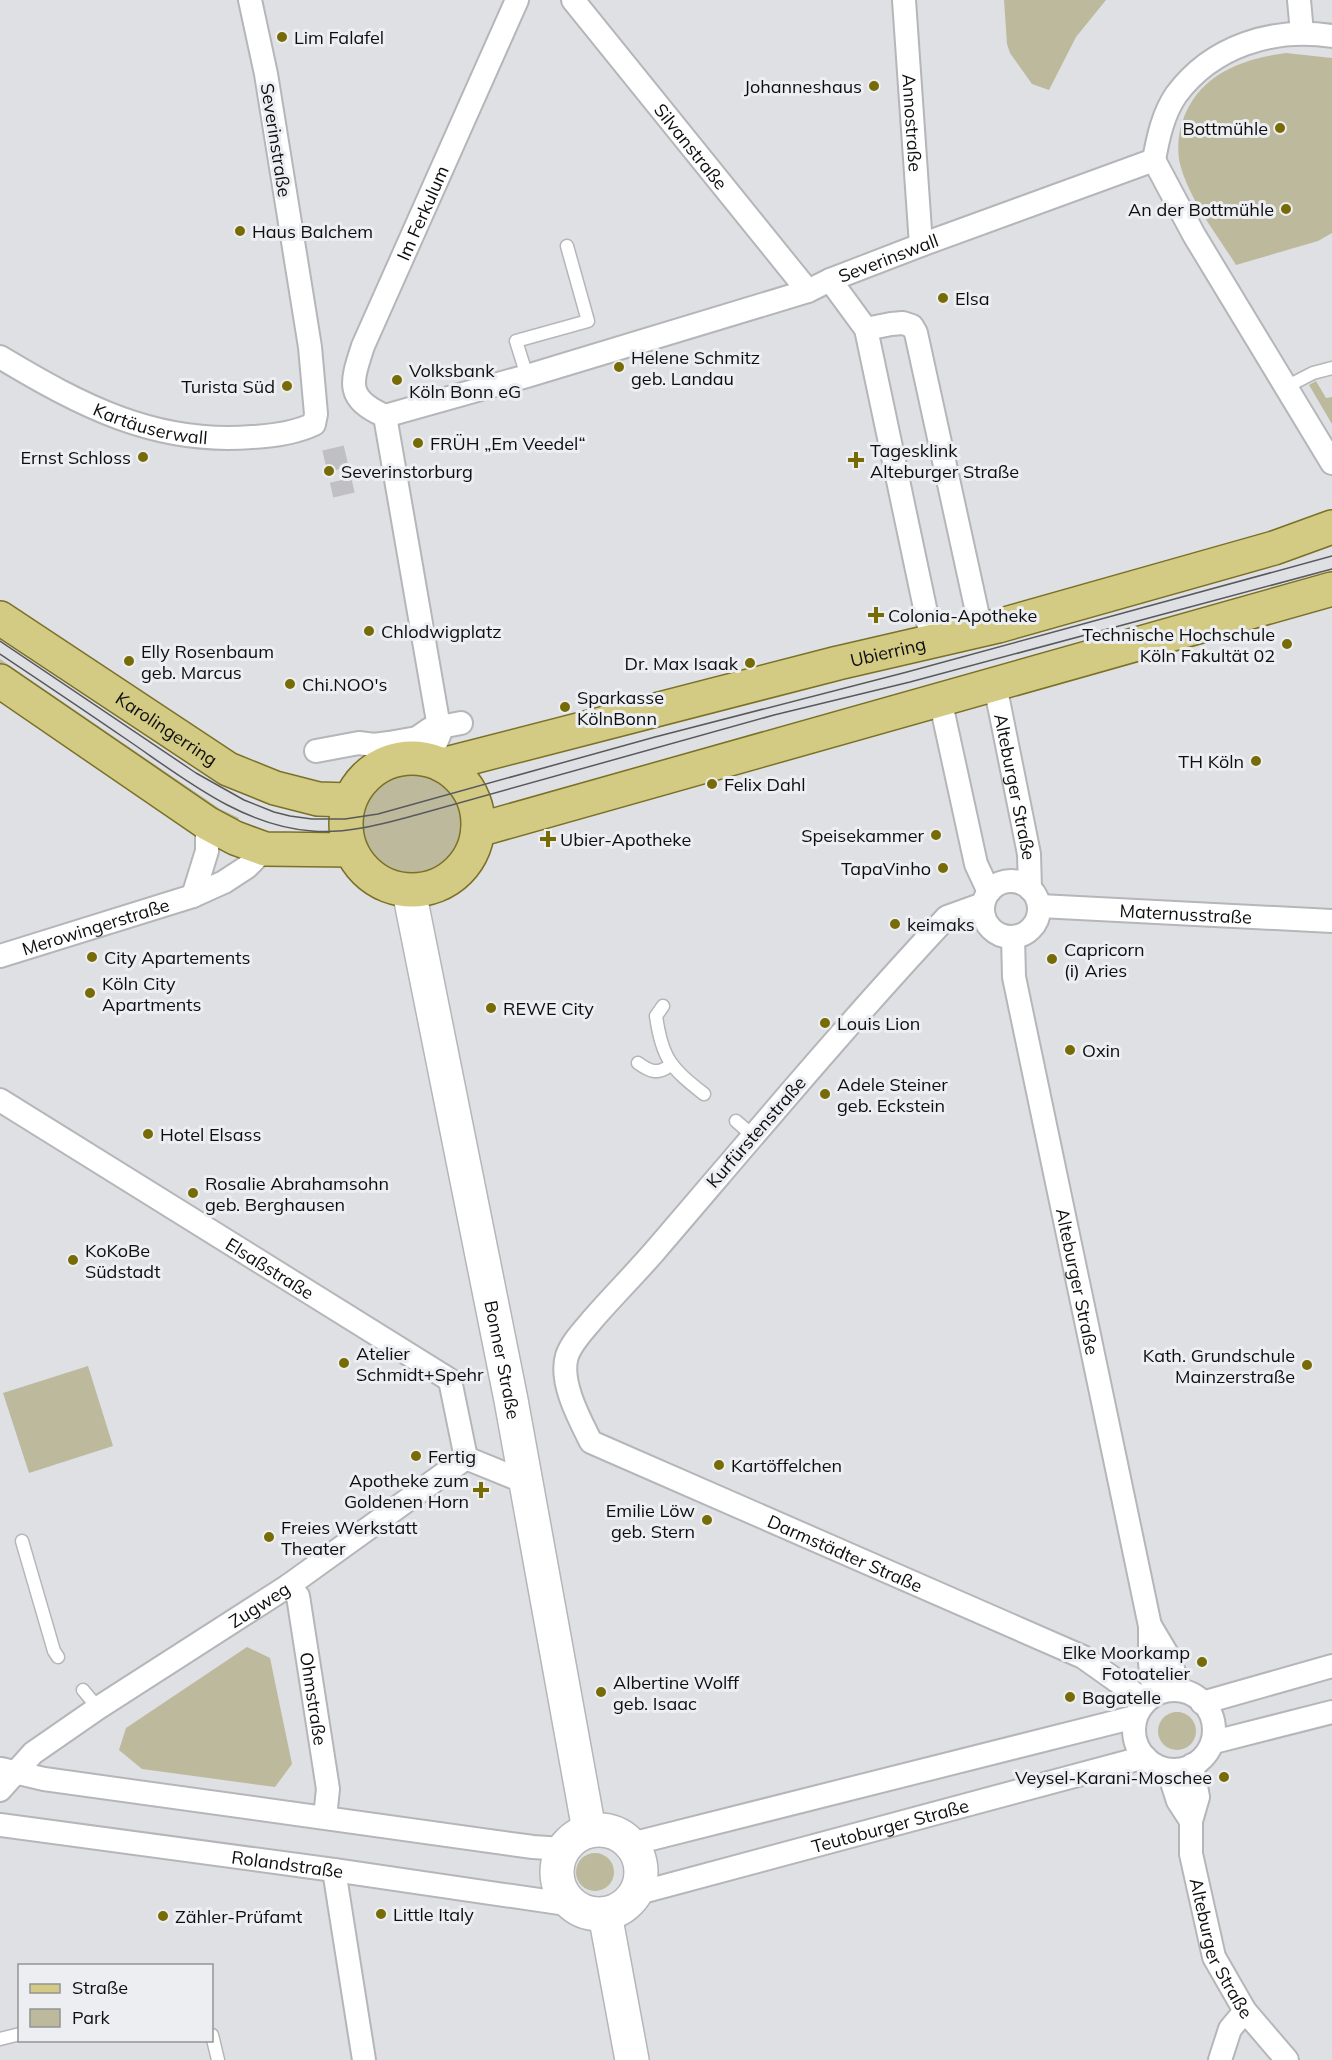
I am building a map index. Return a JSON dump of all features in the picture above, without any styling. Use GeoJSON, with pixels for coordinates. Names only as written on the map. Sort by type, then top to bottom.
{"type":"FeatureCollection","features":[{"type":"Feature","properties":{"kind":"main road","name":"Ubierring"},"geometry":{"type":"LineString","coordinates":[[435,763],[981,630],[1274,548],[1332,527]]}},
{"type":"Feature","properties":{"kind":"main road"},"geometry":{"type":"LineString","coordinates":[[478,830],[1332,589]]}},
{"type":"Feature","properties":{"kind":"main road","name":"Karolingerring"},"geometry":{"type":"LineString","coordinates":[[0,618],[228,769],[275,788],[318,799],[350,800]]}},
{"type":"Feature","properties":{"kind":"main road"},"geometry":{"type":"LineString","coordinates":[[0,681],[207,823],[235,838],[265,849],[350,850]]}},
{"type":"Feature","properties":{"kind":"main road"},"geometry":{"type":"LineString","coordinates":[[410,758],[435,763],[457,775],[468,789],[478,814],[478,830],[471,855],[456,874],[434,887],[409,891],[377,882],[363,870],[350,850],[345,831],[345,819],[350,800],[359,783],[373,770],[391,761],[410,758]]}},
{"type":"Feature","properties":{"kind":"main road","name":"Bonner Straße"},"geometry":{"type":"LineString","coordinates":[[409,891],[479,1237],[590,1830]]}},
{"type":"Feature","properties":{"kind":"main road"},"geometry":{"type":"LineString","coordinates":[[590,1830],[605,1830],[620,1834],[632,1844],[641,1866],[640,1881],[635,1894],[619,1909],[605,1914],[588,1913],[573,1905],[561,1892],[556,1875],[557,1862],[563,1849],[579,1834],[590,1830]]}},
{"type":"Feature","properties":{"kind":"main road"},"geometry":{"type":"LineString","coordinates":[[605,1914],[632,2060]]}},
{"type":"Feature","properties":{"kind":"street","name":"Severinstraße"},"geometry":{"type":"LineString","coordinates":[[250,0],[266,74],[310,347],[316,414],[314,424]]}},
{"type":"Feature","properties":{"kind":"street","name":"Im Ferkulum"},"geometry":{"type":"LineString","coordinates":[[385,417],[368,409],[355,393],[353,381],[357,364],[517,0]]}},
{"type":"Feature","properties":{"kind":"street","name":"Silvanstraße"},"geometry":{"type":"LineString","coordinates":[[573,0],[808,291]]}},
{"type":"Feature","properties":{"kind":"street","name":"Annostraße"},"geometry":{"type":"LineString","coordinates":[[904,0],[921,245]]}},
{"type":"Feature","properties":{"kind":"street"},"geometry":{"type":"LineString","coordinates":[[1299,0],[1302,33]]}},
{"type":"Feature","properties":{"kind":"street"},"geometry":{"type":"LineString","coordinates":[[1332,36],[1302,33],[1269,37],[1237,46],[1213,59],[1192,76],[1176,96],[1164,118],[1154,160],[1194,235],[1332,463]]}},
{"type":"Feature","properties":{"kind":"street","name":"Severinswall"},"geometry":{"type":"LineString","coordinates":[[385,417],[808,291],[921,245],[1154,160]]}},
{"type":"Feature","properties":{"kind":"street"},"geometry":{"type":"LineString","coordinates":[[831,280],[866,329],[932,642]]}},
{"type":"Feature","properties":{"kind":"street"},"geometry":{"type":"LineString","coordinates":[[866,329],[903,323],[912,326],[916,333],[981,630]]}},
{"type":"Feature","properties":{"kind":"street","name":"Kartäuserwall"},"geometry":{"type":"LineString","coordinates":[[0,357],[53,389],[123,421],[174,433],[218,438],[262,437],[314,424]]}},
{"type":"Feature","properties":{"kind":"street"},"geometry":{"type":"LineString","coordinates":[[385,417],[450,725]]}},
{"type":"Feature","properties":{"kind":"street","name":"Alteburger Straße"},"geometry":{"type":"LineString","coordinates":[[995,685],[1029,854],[1037,919],[1024,934],[1013,937],[1014,977],[1150,1626],[1150,1663],[1145,1704],[1133,1732],[1136,1745],[1144,1757]]}},
{"type":"Feature","properties":{"kind":"street"},"geometry":{"type":"LineString","coordinates":[[940,699],[976,864],[986,898],[988,924],[994,931],[1013,937]]}},
{"type":"Feature","properties":{"kind":"street"},"geometry":{"type":"LineString","coordinates":[[316,751],[359,743],[374,745],[388,735],[417,738],[430,729],[450,725]]}},
{"type":"Feature","properties":{"kind":"street"},"geometry":{"type":"LineString","coordinates":[[435,763],[440,733],[450,725]]}},
{"type":"Feature","properties":{"kind":"street","name":"Merowingerstraße"},"geometry":{"type":"LineString","coordinates":[[193,896],[207,850],[207,823]]}},
{"type":"Feature","properties":{"kind":"street","name":"Merowingerstraße"},"geometry":{"type":"LineString","coordinates":[[0,956],[193,896],[224,882],[247,867],[265,849]]}},
{"type":"Feature","properties":{"kind":"street","name":"Alteburger Straße"},"geometry":{"type":"LineString","coordinates":[[986,898],[1008,881],[1022,884],[1035,898]]}},
{"type":"Feature","properties":{"kind":"street","name":"Kurfürstenstraße"},"geometry":{"type":"LineString","coordinates":[[569,1389],[566,1372],[567,1356],[579,1335],[653,1253],[744,1128],[947,917],[986,898]]}},
{"type":"Feature","properties":{"kind":"street","name":"Maternusstraße"},"geometry":{"type":"LineString","coordinates":[[1035,898],[1332,921]]}},
{"type":"Feature","properties":{"kind":"street","name":"Elsaßstraße"},"geometry":{"type":"LineString","coordinates":[[0,1100],[20,1117],[450,1380],[466,1458]]}},
{"type":"Feature","properties":{"kind":"street","name":"Darmstädter Straße"},"geometry":{"type":"LineString","coordinates":[[569,1389],[577,1415],[591,1442],[1083,1657],[1145,1704]]}},
{"type":"Feature","properties":{"kind":"street"},"geometry":{"type":"LineString","coordinates":[[466,1458],[525,1482]]}},
{"type":"Feature","properties":{"kind":"street","name":"Zugweg"},"geometry":{"type":"LineString","coordinates":[[4,1777],[33,1753],[98,1708],[288,1586],[466,1458]]}},
{"type":"Feature","properties":{"kind":"street","name":"Ohmstraße"},"geometry":{"type":"LineString","coordinates":[[288,1586],[298,1596],[328,1789],[326,1817]]}},
{"type":"Feature","properties":{"kind":"street","name":"Alteburger Straße"},"geometry":{"type":"LineString","coordinates":[[1150,1626],[1170,1659],[1179,1689]]}},
{"type":"Feature","properties":{"kind":"street"},"geometry":{"type":"LineString","coordinates":[[1202,1703],[1332,1666]]}},
{"type":"Feature","properties":{"kind":"street"},"geometry":{"type":"LineString","coordinates":[[632,1844],[1145,1704],[1165,1690],[1179,1689],[1190,1694],[1209,1709],[1214,1721],[1214,1742],[1204,1758],[1192,1765],[1167,1770],[1155,1766],[1144,1757]]}},
{"type":"Feature","properties":{"kind":"street"},"geometry":{"type":"LineString","coordinates":[[1214,1742],[1332,1712]]}},
{"type":"Feature","properties":{"kind":"street","name":"Teutoburger Straße"},"geometry":{"type":"LineString","coordinates":[[635,1894],[1144,1757]]}},
{"type":"Feature","properties":{"kind":"street","name":"Alteburger Straße"},"geometry":{"type":"LineString","coordinates":[[1192,1765],[1198,1797],[1191,1821],[1191,1854],[1214,1957],[1245,2011],[1287,2060]]}},
{"type":"Feature","properties":{"kind":"street"},"geometry":{"type":"LineString","coordinates":[[1167,1770],[1178,1801],[1191,1821]]}},
{"type":"Feature","properties":{"kind":"street"},"geometry":{"type":"LineString","coordinates":[[4,1777],[326,1817],[533,1847],[563,1849]]}},
{"type":"Feature","properties":{"kind":"street","name":"Rolandstraße"},"geometry":{"type":"LineString","coordinates":[[0,1825],[573,1905]]}},
{"type":"Feature","properties":{"kind":"street"},"geometry":{"type":"LineString","coordinates":[[334,1870],[364,2060]]}},
{"type":"Feature","properties":{"kind":"street"},"geometry":{"type":"LineString","coordinates":[[1220,2060],[1230,2029],[1245,2011]]}},
{"type":"Feature","properties":{"kind":"lane"},"geometry":{"type":"LineString","coordinates":[[527,376],[516,340],[588,321],[567,246]]}},
{"type":"Feature","properties":{"kind":"lane"},"geometry":{"type":"LineString","coordinates":[[1286,387],[1313,373],[1332,368]]}},
{"type":"Feature","properties":{"kind":"lane"},"geometry":{"type":"LineString","coordinates":[[663,1006],[656,1016],[665,1055],[679,1074],[704,1094]]}},
{"type":"Feature","properties":{"kind":"lane"},"geometry":{"type":"LineString","coordinates":[[638,1063],[650,1071],[662,1071],[669,1066]]}},
{"type":"Feature","properties":{"kind":"lane"},"geometry":{"type":"LineString","coordinates":[[22,1541],[54,1651],[58,1657]]}},
{"type":"Feature","properties":{"kind":"lane"},"geometry":{"type":"LineString","coordinates":[[83,1690],[98,1708]]}},
{"type":"Feature","properties":{"kind":"lane"},"geometry":{"type":"LineString","coordinates":[[0,2039],[18,2034]]}},
{"type":"Feature","properties":{"kind":"lane"},"geometry":{"type":"LineString","coordinates":[[213,2039],[218,2060]]}},
{"type":"Feature","properties":{"kind":"green space"},"geometry":{"type":"Polygon","coordinates":[[[1004,0],[1106,0],[1076,37],[1049,90],[1032,84],[1010,53],[1007,44],[1004,0]]]}},
{"type":"Feature","properties":{"kind":"green space"},"geometry":{"type":"Polygon","coordinates":[[[1286,53],[1332,58],[1332,233],[1318,241],[1236,265],[1204,216],[1184,178],[1178,154],[1181,128],[1189,106],[1210,81],[1237,65],[1286,53]]]}},
{"type":"Feature","properties":{"kind":"green space"},"geometry":{"type":"Polygon","coordinates":[[[1316,381],[1326,398],[1332,397],[1332,424],[1309,385],[1316,381]]]}},
{"type":"Feature","properties":{"kind":"green space"},"geometry":{"type":"Polygon","coordinates":[[[0,659],[220,809],[239,818],[233,827],[0,670],[0,659]]]}},
{"type":"Feature","properties":{"kind":"green space"},"geometry":{"type":"Polygon","coordinates":[[[411,773],[431,777],[448,788],[459,805],[463,825],[459,845],[448,862],[431,873],[411,877],[391,873],[374,862],[363,845],[359,825],[363,805],[374,788],[391,777],[411,773]]]}},
{"type":"Feature","properties":{"kind":"green space"},"geometry":{"type":"Polygon","coordinates":[[[88,1366],[113,1446],[29,1473],[3,1393],[88,1366]]]}},
{"type":"Feature","properties":{"kind":"green space"},"geometry":{"type":"Polygon","coordinates":[[[247,1647],[270,1658],[292,1764],[275,1787],[142,1769],[119,1750],[126,1728],[247,1647]]]}},
{"type":"Feature","properties":{"kind":"green space"},"geometry":{"type":"Polygon","coordinates":[[[1177,1712],[1191,1717],[1196,1731],[1191,1745],[1177,1750],[1163,1745],[1158,1731],[1163,1717],[1177,1712]]]}},
{"type":"Feature","properties":{"kind":"green space"},"geometry":{"type":"Polygon","coordinates":[[[595,1853],[602,1854],[608,1859],[613,1865],[613,1879],[608,1885],[602,1890],[595,1891],[588,1890],[582,1885],[577,1879],[576,1872],[577,1865],[582,1859],[588,1854],[595,1853]]]}},
{"type":"Feature","properties":{"kind":"tunnel"},"geometry":{"type":"LineString","coordinates":[[333,448],[344,495]]}},
{"type":"Feature","properties":{"kind":"tram line"},"geometry":{"type":"LineString","coordinates":[[0,641],[196,773],[244,800],[290,816],[345,819],[378,814],[655,737],[907,672],[1332,556]]}},
{"type":"Feature","properties":{"kind":"tram line"},"geometry":{"type":"LineString","coordinates":[[0,654],[213,797],[261,820],[286,827],[325,832],[364,828],[403,818],[774,715],[910,682],[1332,569]]}},
{"type":"Feature","properties":{"kind":"place","name":"Lim Falafel"},"geometry":{"type":"Point","coordinates":[282,37]}},
{"type":"Feature","properties":{"kind":"place","name":"Johanneshaus"},"geometry":{"type":"Point","coordinates":[874,86]}},
{"type":"Feature","properties":{"kind":"place","name":"Bottmühle"},"geometry":{"type":"Point","coordinates":[1280,128]}},
{"type":"Feature","properties":{"kind":"place","name":"An der Bottmühle"},"geometry":{"type":"Point","coordinates":[1286,209]}},
{"type":"Feature","properties":{"kind":"place","name":"Haus Balchem"},"geometry":{"type":"Point","coordinates":[240,231]}},
{"type":"Feature","properties":{"kind":"place","name":"Elsa"},"geometry":{"type":"Point","coordinates":[943,298]}},
{"type":"Feature","properties":{"kind":"place","name":"Helene Schmitz geb. Landau"},"geometry":{"type":"Point","coordinates":[619,367]}},
{"type":"Feature","properties":{"kind":"place","name":"Volksbank Köln Bonn eG"},"geometry":{"type":"Point","coordinates":[397,380]}},
{"type":"Feature","properties":{"kind":"place","name":"Turista Süd"},"geometry":{"type":"Point","coordinates":[287,386]}},
{"type":"Feature","properties":{"kind":"place","name":"FRÜH „Em Veedel“"},"geometry":{"type":"Point","coordinates":[418,443]}},
{"type":"Feature","properties":{"kind":"place","name":"Ernst Schloss"},"geometry":{"type":"Point","coordinates":[143,457]}},
{"type":"Feature","properties":{"kind":"place","name":"Tagesklink Alteburger Straße"},"geometry":{"type":"Point","coordinates":[856,460]}},
{"type":"Feature","properties":{"kind":"place","name":"Severinstorburg"},"geometry":{"type":"Point","coordinates":[329,471]}},
{"type":"Feature","properties":{"kind":"place","name":"Colonia-Apotheke"},"geometry":{"type":"Point","coordinates":[876,615]}},
{"type":"Feature","properties":{"kind":"place","name":"Chlodwigplatz"},"geometry":{"type":"Point","coordinates":[369,631]}},
{"type":"Feature","properties":{"kind":"place","name":"Technische Hochschule Köln Fakultät 02"},"geometry":{"type":"Point","coordinates":[1287,644]}},
{"type":"Feature","properties":{"kind":"place","name":"Elly Rosenbaum geb. Marcus"},"geometry":{"type":"Point","coordinates":[129,661]}},
{"type":"Feature","properties":{"kind":"place","name":"Dr. Max Isaak"},"geometry":{"type":"Point","coordinates":[750,663]}},
{"type":"Feature","properties":{"kind":"place","name":"Chi.NOO's"},"geometry":{"type":"Point","coordinates":[290,684]}},
{"type":"Feature","properties":{"kind":"place","name":"Sparkasse KölnBonn"},"geometry":{"type":"Point","coordinates":[565,707]}},
{"type":"Feature","properties":{"kind":"place","name":"TH Köln"},"geometry":{"type":"Point","coordinates":[1256,761]}},
{"type":"Feature","properties":{"kind":"place","name":"Felix Dahl"},"geometry":{"type":"Point","coordinates":[712,784]}},
{"type":"Feature","properties":{"kind":"place","name":"Speisekammer"},"geometry":{"type":"Point","coordinates":[936,835]}},
{"type":"Feature","properties":{"kind":"place","name":"Ubier-Apotheke"},"geometry":{"type":"Point","coordinates":[548,839]}},
{"type":"Feature","properties":{"kind":"place","name":"TapaVinho"},"geometry":{"type":"Point","coordinates":[943,868]}},
{"type":"Feature","properties":{"kind":"place","name":"keimaks"},"geometry":{"type":"Point","coordinates":[895,924]}},
{"type":"Feature","properties":{"kind":"place","name":"City Apartements"},"geometry":{"type":"Point","coordinates":[92,957]}},
{"type":"Feature","properties":{"kind":"place","name":"Capricorn (i) Aries"},"geometry":{"type":"Point","coordinates":[1052,959]}},
{"type":"Feature","properties":{"kind":"place","name":"Köln City Apartments"},"geometry":{"type":"Point","coordinates":[90,993]}},
{"type":"Feature","properties":{"kind":"place","name":"REWE City"},"geometry":{"type":"Point","coordinates":[491,1008]}},
{"type":"Feature","properties":{"kind":"place","name":"Louis Lion"},"geometry":{"type":"Point","coordinates":[825,1023]}},
{"type":"Feature","properties":{"kind":"place","name":"Oxin"},"geometry":{"type":"Point","coordinates":[1070,1050]}},
{"type":"Feature","properties":{"kind":"place","name":"Adele Steiner geb. Eckstein"},"geometry":{"type":"Point","coordinates":[825,1094]}},
{"type":"Feature","properties":{"kind":"place","name":"Hotel Elsass"},"geometry":{"type":"Point","coordinates":[148,1134]}},
{"type":"Feature","properties":{"kind":"place","name":"Rosalie Abrahamsohn geb. Berghausen"},"geometry":{"type":"Point","coordinates":[193,1193]}},
{"type":"Feature","properties":{"kind":"place","name":"KoKoBe Südstadt"},"geometry":{"type":"Point","coordinates":[73,1260]}},
{"type":"Feature","properties":{"kind":"place","name":"Atelier Schmidt+Spehr"},"geometry":{"type":"Point","coordinates":[344,1363]}},
{"type":"Feature","properties":{"kind":"place","name":"Kath. Grundschule Mainzerstraße"},"geometry":{"type":"Point","coordinates":[1307,1365]}},
{"type":"Feature","properties":{"kind":"place","name":"Fertig"},"geometry":{"type":"Point","coordinates":[416,1456]}},
{"type":"Feature","properties":{"kind":"place","name":"Kartöffelchen"},"geometry":{"type":"Point","coordinates":[719,1465]}},
{"type":"Feature","properties":{"kind":"place","name":"Apotheke zum Goldenen Horn"},"geometry":{"type":"Point","coordinates":[481,1490]}},
{"type":"Feature","properties":{"kind":"place","name":"Emilie Löw geb. Stern"},"geometry":{"type":"Point","coordinates":[707,1520]}},
{"type":"Feature","properties":{"kind":"place","name":"Freies Werkstatt Theater"},"geometry":{"type":"Point","coordinates":[269,1537]}},
{"type":"Feature","properties":{"kind":"place","name":"Elke Moorkamp Fotoatelier"},"geometry":{"type":"Point","coordinates":[1202,1662]}},
{"type":"Feature","properties":{"kind":"place","name":"Albertine Wolff geb. Isaac"},"geometry":{"type":"Point","coordinates":[601,1692]}},
{"type":"Feature","properties":{"kind":"place","name":"Bagatelle"},"geometry":{"type":"Point","coordinates":[1070,1697]}},
{"type":"Feature","properties":{"kind":"place","name":"Veysel-Karani-Moschee"},"geometry":{"type":"Point","coordinates":[1224,1777]}},
{"type":"Feature","properties":{"kind":"place","name":"Little Italy"},"geometry":{"type":"Point","coordinates":[381,1914]}},
{"type":"Feature","properties":{"kind":"place","name":"Zähler-Prüfamt"},"geometry":{"type":"Point","coordinates":[163,1916]}}]}
